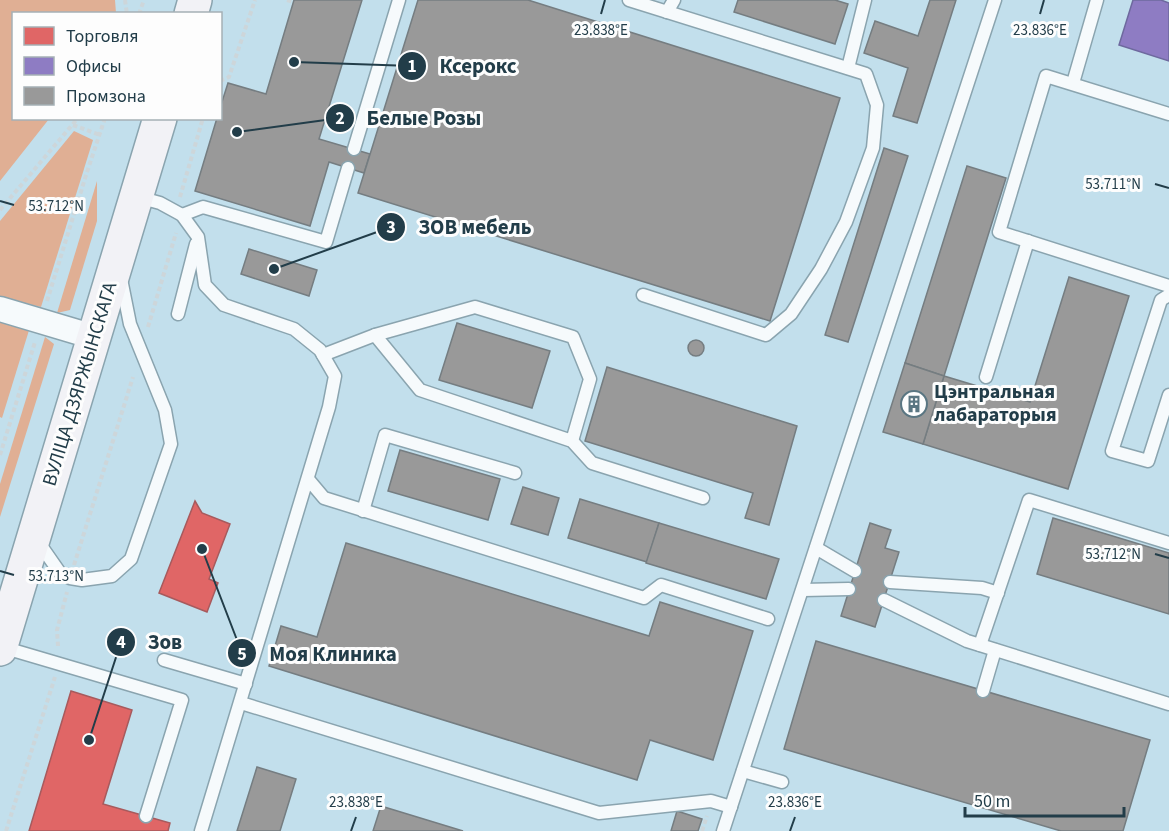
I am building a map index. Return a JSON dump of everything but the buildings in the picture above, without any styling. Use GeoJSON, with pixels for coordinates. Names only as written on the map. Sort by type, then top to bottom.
{"type":"FeatureCollection","features":[{"type":"Feature","properties":{"kind":"main road","name":"ВУЛІЦА ДЗЯРЖЫНСКАГА"},"geometry":{"type":"LineString","coordinates":[[10,650],[35,536],[159,120]]}},
{"type":"Feature","properties":{"kind":"street"},"geometry":{"type":"LineString","coordinates":[[0,309],[94,337]]}},
{"type":"Feature","properties":{"kind":"lane"},"geometry":{"type":"LineString","coordinates":[[354,149],[399,0]]}},
{"type":"Feature","properties":{"kind":"lane"},"geometry":{"type":"LineString","coordinates":[[629,0],[866,74],[877,105],[873,148],[846,222],[821,269],[791,314],[766,334],[643,295]]}},
{"type":"Feature","properties":{"kind":"lane"},"geometry":{"type":"LineString","coordinates":[[667,12],[674,0]]}},
{"type":"Feature","properties":{"kind":"lane"},"geometry":{"type":"LineString","coordinates":[[848,68],[866,0]]}},
{"type":"Feature","properties":{"kind":"lane"},"geometry":{"type":"LineString","coordinates":[[723,831],[995,0]]}},
{"type":"Feature","properties":{"kind":"lane"},"geometry":{"type":"LineString","coordinates":[[1072,83],[1097,0]]}},
{"type":"Feature","properties":{"kind":"lane"},"geometry":{"type":"LineString","coordinates":[[1169,114],[1046,76],[999,232],[1169,286]]}},
{"type":"Feature","properties":{"kind":"lane"},"geometry":{"type":"LineString","coordinates":[[182,215],[203,207],[326,242],[348,168]]}},
{"type":"Feature","properties":{"kind":"lane"},"geometry":{"type":"LineString","coordinates":[[136,196],[160,203],[182,215],[198,237],[205,285],[224,305],[294,329],[320,350],[335,376],[329,407],[201,831]]}},
{"type":"Feature","properties":{"kind":"lane"},"geometry":{"type":"LineString","coordinates":[[178,314],[198,237]]}},
{"type":"Feature","properties":{"kind":"lane"},"geometry":{"type":"LineString","coordinates":[[986,377],[1028,241]]}},
{"type":"Feature","properties":{"kind":"lane"},"geometry":{"type":"LineString","coordinates":[[35,536],[60,573],[82,580],[112,576],[131,559],[171,444],[165,410],[130,324],[117,259]]}},
{"type":"Feature","properties":{"kind":"lane"},"geometry":{"type":"LineString","coordinates":[[1168,399],[1148,461],[1112,450],[1161,300],[1169,295]]}},
{"type":"Feature","properties":{"kind":"lane"},"geometry":{"type":"LineString","coordinates":[[323,355],[375,336],[475,307],[573,337],[590,379],[572,441]]}},
{"type":"Feature","properties":{"kind":"lane"},"geometry":{"type":"LineString","coordinates":[[375,336],[420,390],[572,441],[592,463],[703,498]]}},
{"type":"Feature","properties":{"kind":"lane"},"geometry":{"type":"LineString","coordinates":[[363,511],[386,435],[515,473]]}},
{"type":"Feature","properties":{"kind":"lane"},"geometry":{"type":"LineString","coordinates":[[308,478],[324,498],[644,598],[661,585],[768,619]]}},
{"type":"Feature","properties":{"kind":"lane"},"geometry":{"type":"LineString","coordinates":[[980,645],[1029,500],[1169,543]]}},
{"type":"Feature","properties":{"kind":"lane"},"geometry":{"type":"LineString","coordinates":[[816,548],[855,571]]}},
{"type":"Feature","properties":{"kind":"lane"},"geometry":{"type":"LineString","coordinates":[[890,582],[982,588],[998,593]]}},
{"type":"Feature","properties":{"kind":"lane"},"geometry":{"type":"LineString","coordinates":[[802,590],[849,589]]}},
{"type":"Feature","properties":{"kind":"lane"},"geometry":{"type":"LineString","coordinates":[[884,600],[967,641],[1169,704]]}},
{"type":"Feature","properties":{"kind":"lane"},"geometry":{"type":"LineString","coordinates":[[10,650],[182,700],[146,816]]}},
{"type":"Feature","properties":{"kind":"lane"},"geometry":{"type":"LineString","coordinates":[[983,691],[995,650]]}},
{"type":"Feature","properties":{"kind":"lane"},"geometry":{"type":"LineString","coordinates":[[164,660],[246,684]]}},
{"type":"Feature","properties":{"kind":"lane"},"geometry":{"type":"LineString","coordinates":[[241,703],[598,813],[711,801],[731,807]]}},
{"type":"Feature","properties":{"kind":"lane"},"geometry":{"type":"LineString","coordinates":[[743,771],[782,782]]}},
{"type":"Feature","properties":{"kind":"path"},"geometry":{"type":"LineString","coordinates":[[222,80],[229,77],[255,0]]}},
{"type":"Feature","properties":{"kind":"path"},"geometry":{"type":"LineString","coordinates":[[287,0],[294,2]]}},
{"type":"Feature","properties":{"kind":"path"},"geometry":{"type":"LineString","coordinates":[[0,210],[77,120]]}},
{"type":"Feature","properties":{"kind":"path"},"geometry":{"type":"LineString","coordinates":[[87,172],[104,120]]}},
{"type":"Feature","properties":{"kind":"path"},"geometry":{"type":"LineString","coordinates":[[73,125],[100,135]]}},
{"type":"Feature","properties":{"kind":"path"},"geometry":{"type":"LineString","coordinates":[[59,663],[57,630],[70,578],[142,350]]}},
{"type":"Feature","properties":{"kind":"path"},"geometry":{"type":"LineString","coordinates":[[0,432],[6,434]]}},
{"type":"Feature","properties":{"kind":"path"},"geometry":{"type":"LineString","coordinates":[[6,831],[53,684]]}},
{"type":"Feature","properties":{"kind":"shaded area"},"geometry":{"type":"Polygon","coordinates":[[[0,0],[115,0],[116,12],[12,12],[12,120],[48,120],[0,181],[0,0]]]}},
{"type":"Feature","properties":{"kind":"shaded area"},"geometry":{"type":"Polygon","coordinates":[[[74,131],[93,140],[41,307],[0,297],[0,221],[74,131]]]}},
{"type":"Feature","properties":{"kind":"shaded area"},"geometry":{"type":"Polygon","coordinates":[[[97,181],[97,221],[70,310],[57,313],[97,181]]]}},
{"type":"Feature","properties":{"kind":"shaded area"},"geometry":{"type":"Polygon","coordinates":[[[0,318],[30,327],[2,418],[0,417],[0,318]]]}},
{"type":"Feature","properties":{"kind":"shaded area"},"geometry":{"type":"Polygon","coordinates":[[[45,337],[54,344],[0,517],[0,484],[45,337]]]}},
{"type":"Feature","properties":{"kind":"place","name":"Ксерокс"},"geometry":{"type":"Point","coordinates":[294,62]}},
{"type":"Feature","properties":{"kind":"place","name":"Белые Розы"},"geometry":{"type":"Point","coordinates":[237,132]}},
{"type":"Feature","properties":{"kind":"place","name":"ЗОВ мебель"},"geometry":{"type":"Point","coordinates":[274,269]}},
{"type":"Feature","properties":{"kind":"place","name":"Цэнтральная лабараторыя"},"geometry":{"type":"Point","coordinates":[914,404]}},
{"type":"Feature","properties":{"kind":"place","name":"Моя Клиника"},"geometry":{"type":"Point","coordinates":[202,549]}},
{"type":"Feature","properties":{"kind":"place","name":"Зов"},"geometry":{"type":"Point","coordinates":[89,740]}}]}
